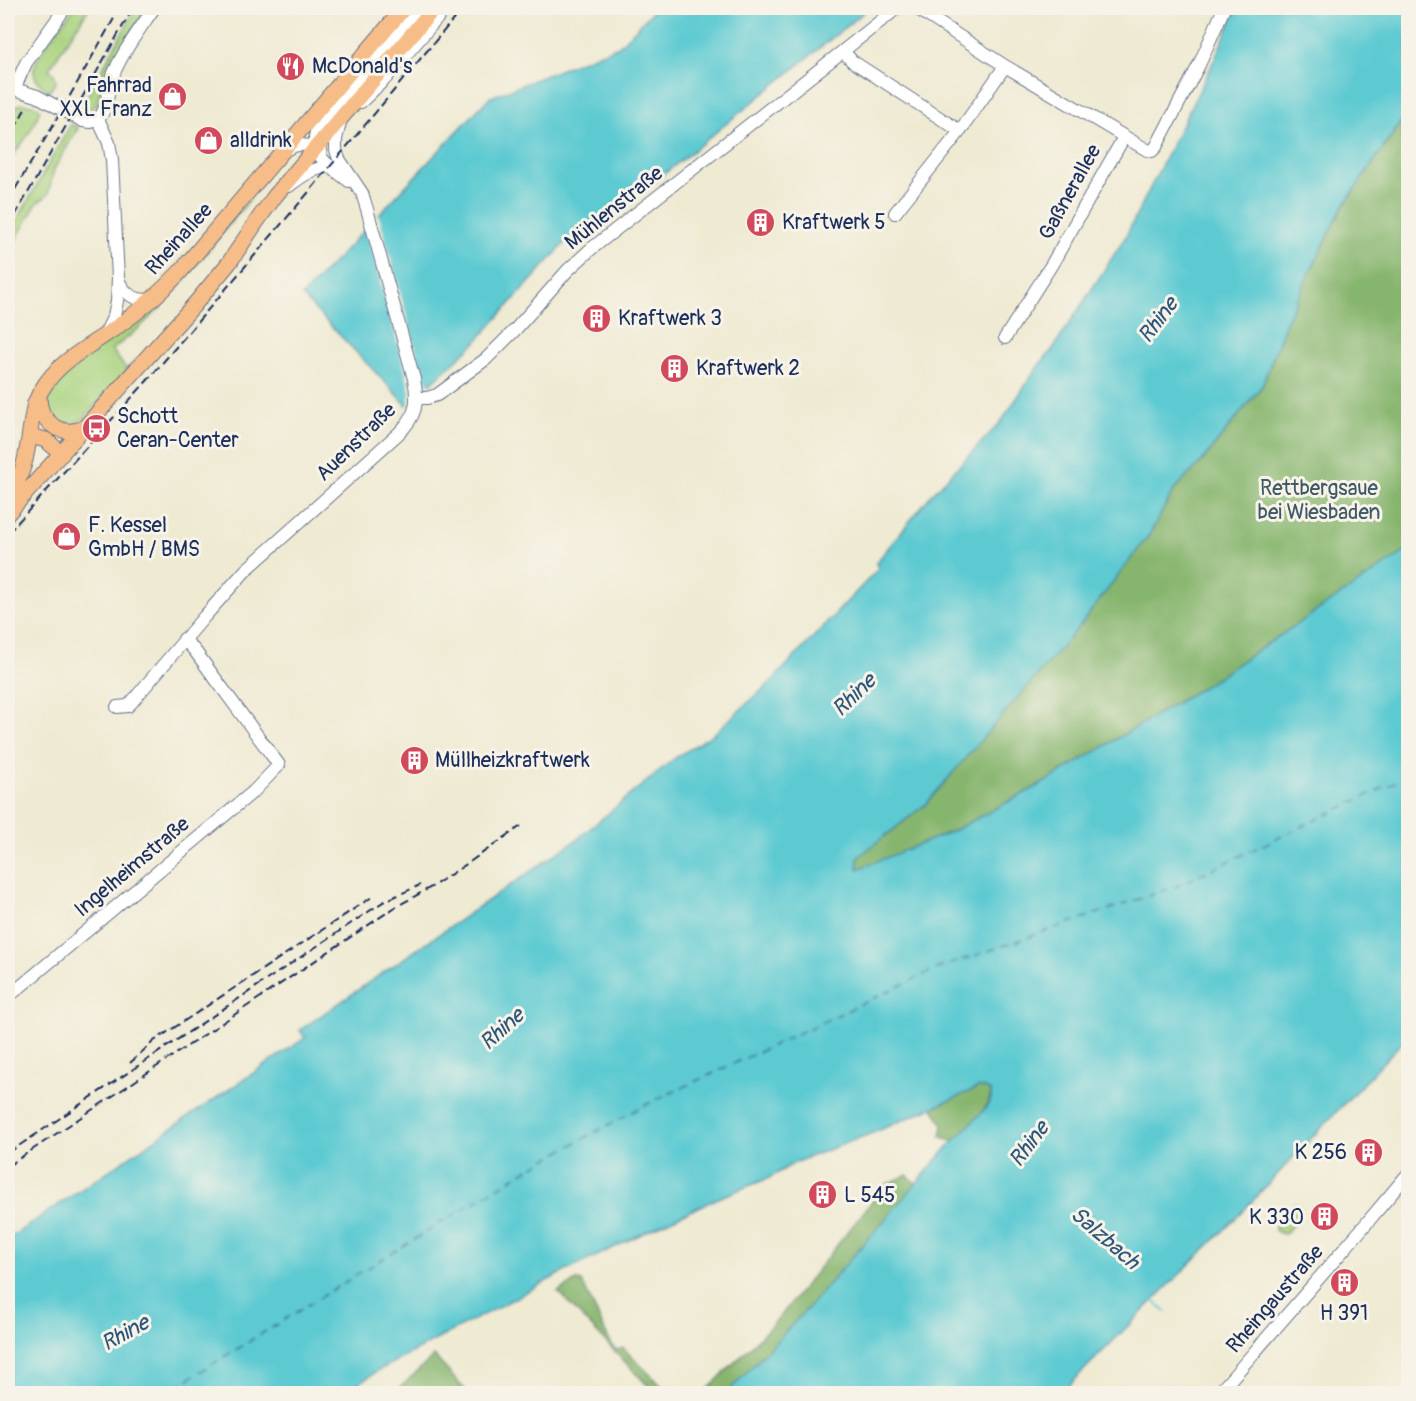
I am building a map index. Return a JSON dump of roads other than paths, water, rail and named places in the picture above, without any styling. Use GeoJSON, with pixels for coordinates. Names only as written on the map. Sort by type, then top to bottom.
{"type":"FeatureCollection","features":[{"type":"Feature","properties":{"kind":"main road","name":"Rheinallee"},"geometry":{"type":"LineString","coordinates":[[8,498],[21,474],[27,456],[33,412],[39,394],[49,378],[62,364],[103,337],[152,299],[195,256],[404,8]]}},
{"type":"Feature","properties":{"kind":"main road"},"geometry":{"type":"LineString","coordinates":[[8,513],[218,277],[275,196],[434,8]]}},
{"type":"Feature","properties":{"kind":"main road"},"geometry":{"type":"LineString","coordinates":[[39,394],[41,412],[53,426],[71,432],[84,428]]}},
{"type":"Feature","properties":{"kind":"main road"},"geometry":{"type":"LineString","coordinates":[[30,436],[46,440],[62,454]]}},
{"type":"Feature","properties":{"kind":"street"},"geometry":{"type":"LineString","coordinates":[[64,8],[11,88],[37,96],[83,121],[91,122],[98,119],[104,111],[116,70],[154,8]]}},
{"type":"Feature","properties":{"kind":"street"},"geometry":{"type":"LineString","coordinates":[[280,154],[296,144],[316,148],[314,139],[316,132],[420,8]]}},
{"type":"Feature","properties":{"kind":"street"},"geometry":{"type":"LineString","coordinates":[[342,116],[376,89],[446,8]]}},
{"type":"Feature","properties":{"kind":"street","name":"Mühlenstraße"},"geometry":{"type":"LineString","coordinates":[[417,398],[437,395],[492,353],[591,249],[897,8]]}},
{"type":"Feature","properties":{"kind":"street"},"geometry":{"type":"LineString","coordinates":[[916,8],[1005,66],[1124,137]]}},
{"type":"Feature","properties":{"kind":"street","name":"Gaßnerallee"},"geometry":{"type":"LineString","coordinates":[[1005,338],[1052,264],[1124,137],[1152,151],[1156,147],[1199,65],[1224,8]]}},
{"type":"Feature","properties":{"kind":"street"},"geometry":{"type":"LineString","coordinates":[[843,51],[852,61],[960,131]]}},
{"type":"Feature","properties":{"kind":"street"},"geometry":{"type":"LineString","coordinates":[[895,213],[960,131],[1005,66]]}},
{"type":"Feature","properties":{"kind":"street","name":"Auenstraße"},"geometry":{"type":"LineString","coordinates":[[117,707],[131,704],[184,639],[246,570],[402,430],[415,408],[417,398],[414,379],[369,216],[364,200],[335,148],[342,116]]}},
{"type":"Feature","properties":{"kind":"street"},"geometry":{"type":"LineString","coordinates":[[98,119],[109,143],[112,160],[118,278],[116,312],[103,337]]}},
{"type":"Feature","properties":{"kind":"street","name":"Auenstraße"},"geometry":{"type":"LineString","coordinates":[[316,148],[325,152],[346,169]]}},
{"type":"Feature","properties":{"kind":"street","name":"Auenstraße"},"geometry":{"type":"LineString","coordinates":[[316,148],[319,156],[357,187]]}},
{"type":"Feature","properties":{"kind":"street"},"geometry":{"type":"LineString","coordinates":[[275,196],[310,171],[331,166]]}},
{"type":"Feature","properties":{"kind":"street"},"geometry":{"type":"LineString","coordinates":[[118,278],[125,291],[132,297],[141,300],[152,299]]}},
{"type":"Feature","properties":{"kind":"street","name":"Ingelheimstraße"},"geometry":{"type":"LineString","coordinates":[[8,997],[254,791],[279,765],[184,639]]}},
{"type":"Feature","properties":{"kind":"street","name":"Rheingaustraße"},"geometry":{"type":"LineString","coordinates":[[1218,1394],[1408,1174]]}},
{"type":"Feature","properties":{"kind":"water"},"geometry":{"type":"Polygon","coordinates":[[[656,8],[869,8],[652,184],[563,245],[475,343],[407,405],[302,296],[489,98],[619,46],[656,8]]]}},
{"type":"Feature","properties":{"kind":"water","name":"Rhine"},"geometry":{"type":"Polygon","coordinates":[[[1237,8],[1408,8],[1408,112],[1342,208],[1288,317],[1262,386],[1202,461],[1174,490],[1149,535],[1082,623],[926,804],[858,857],[858,869],[953,831],[1040,785],[1203,687],[1408,550],[1408,1036],[1238,1216],[1061,1393],[727,1393],[808,1308],[947,1148],[986,1108],[991,1099],[991,1092],[985,1088],[978,1088],[875,1132],[796,1162],[769,1178],[668,1221],[560,1274],[379,1370],[345,1393],[8,1393],[8,1239],[305,1038],[300,1030],[576,840],[675,758],[712,735],[769,684],[878,569],[876,563],[931,495],[1001,422],[1039,365],[1053,349],[1125,238],[1210,69],[1237,8]]]}},
{"type":"Feature","properties":{"kind":"waterway","name":"Salzbach"},"geometry":{"type":"LineString","coordinates":[[1153,1300],[1166,1312]]}},
{"type":"Feature","properties":{"kind":"railway"},"geometry":{"type":"LineString","coordinates":[[8,201],[120,8]]}},
{"type":"Feature","properties":{"kind":"railway"},"geometry":{"type":"LineString","coordinates":[[8,228],[133,8]]}},
{"type":"Feature","properties":{"kind":"railway"},"geometry":{"type":"LineString","coordinates":[[8,533],[146,382],[463,8]]}},
{"type":"Feature","properties":{"kind":"railway"},"geometry":{"type":"LineString","coordinates":[[8,141],[25,109]]}},
{"type":"Feature","properties":{"kind":"railway"},"geometry":{"type":"LineString","coordinates":[[8,1166],[394,908],[433,886],[521,826]]}},
{"type":"Feature","properties":{"kind":"railway"},"geometry":{"type":"LineString","coordinates":[[8,1153],[383,902],[420,885]]}},
{"type":"Feature","properties":{"kind":"railway"},"geometry":{"type":"LineString","coordinates":[[130,1063],[154,1041],[372,897]]}},
{"type":"Feature","properties":{"kind":"place","name":"McDonald's"},"geometry":{"type":"Point","coordinates":[291,66]}},
{"type":"Feature","properties":{"kind":"place","name":"Fahrrad XXL Franz"},"geometry":{"type":"Point","coordinates":[173,97]}},
{"type":"Feature","properties":{"kind":"place","name":"alldrink"},"geometry":{"type":"Point","coordinates":[209,140]}},
{"type":"Feature","properties":{"kind":"place","name":"Kraftwerk 5"},"geometry":{"type":"Point","coordinates":[761,222]}},
{"type":"Feature","properties":{"kind":"place","name":"Kraftwerk 3"},"geometry":{"type":"Point","coordinates":[597,318]}},
{"type":"Feature","properties":{"kind":"place","name":"Kraftwerk 2"},"geometry":{"type":"Point","coordinates":[675,368]}},
{"type":"Feature","properties":{"kind":"place","name":"Schott Ceran-Center"},"geometry":{"type":"Point","coordinates":[96,428]}},
{"type":"Feature","properties":{"kind":"place","name":"F. Kessel GmbH / BMS"},"geometry":{"type":"Point","coordinates":[67,537]}},
{"type":"Feature","properties":{"kind":"place","name":"Müllheizkraftwerk"},"geometry":{"type":"Point","coordinates":[414,760]}},
{"type":"Feature","properties":{"kind":"place","name":"K 256"},"geometry":{"type":"Point","coordinates":[1368,1152]}},
{"type":"Feature","properties":{"kind":"place","name":"L 545"},"geometry":{"type":"Point","coordinates":[823,1195]}},
{"type":"Feature","properties":{"kind":"place","name":"K 330"},"geometry":{"type":"Point","coordinates":[1325,1217]}},
{"type":"Feature","properties":{"kind":"place","name":"H 391"},"geometry":{"type":"Point","coordinates":[1344,1282]}},
{"type":"Feature","properties":{"kind":"park label","name":"Rettbergsaue bei Wiesbaden"},"geometry":{"type":"Point","coordinates":[1319,500]}}]}
